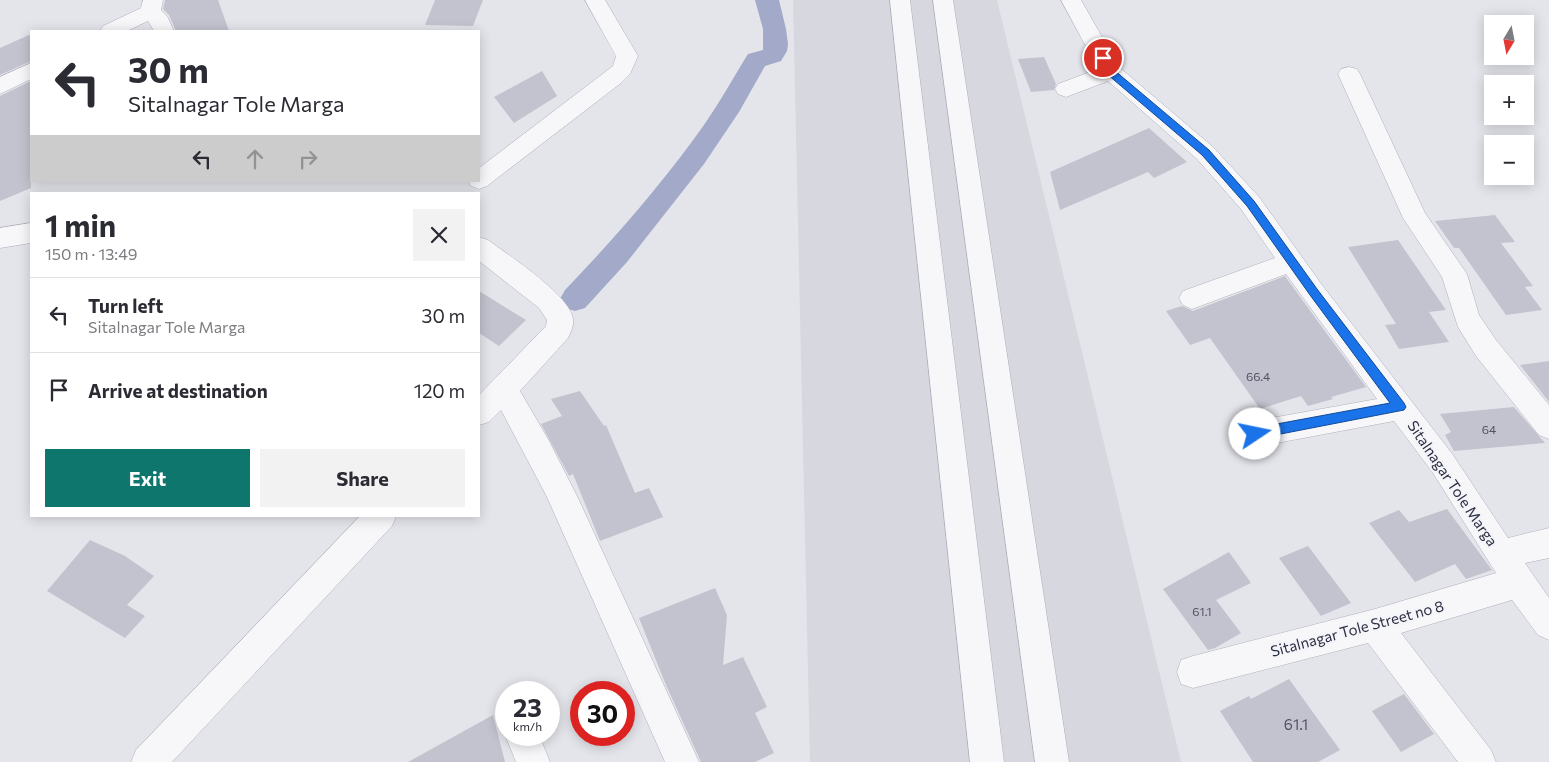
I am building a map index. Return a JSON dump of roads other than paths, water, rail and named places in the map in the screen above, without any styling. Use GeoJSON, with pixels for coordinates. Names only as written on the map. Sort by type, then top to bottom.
{"type":"FeatureCollection","features":[{"type":"Feature","properties":{"kind":"street"},"geometry":{"type":"LineString","coordinates":[[480,179],[613,78],[622,69],[627,56],[595,0]]}},
{"type":"Feature","properties":{"kind":"street"},"geometry":{"type":"LineString","coordinates":[[900,0],[987,762]]}},
{"type":"Feature","properties":{"kind":"street"},"geometry":{"type":"LineString","coordinates":[[943,0],[1052,762]]}},
{"type":"Feature","properties":{"kind":"street","name":"Sitalnagar Tole Marga"},"geometry":{"type":"LineString","coordinates":[[1071,0],[1111,72],[1206,153],[1250,204],[1443,464],[1519,582],[1549,624]]}},
{"type":"Feature","properties":{"kind":"street"},"geometry":{"type":"LineString","coordinates":[[112,30],[152,6],[164,30]]}},
{"type":"Feature","properties":{"kind":"street"},"geometry":{"type":"LineString","coordinates":[[0,86],[30,71]]}},
{"type":"Feature","properties":{"kind":"street"},"geometry":{"type":"LineString","coordinates":[[1066,89],[1111,72]]}},
{"type":"Feature","properties":{"kind":"street"},"geometry":{"type":"LineString","coordinates":[[1350,74],[1415,218],[1454,274],[1467,319],[1486,348],[1549,426]]}},
{"type":"Feature","properties":{"kind":"street"},"geometry":{"type":"LineString","coordinates":[[465,192],[477,182]]}},
{"type":"Feature","properties":{"kind":"street"},"geometry":{"type":"LineString","coordinates":[[0,238],[30,233]]}},
{"type":"Feature","properties":{"kind":"street"},"geometry":{"type":"LineString","coordinates":[[480,248],[548,300],[560,318],[559,330],[504,390],[480,412]]}},
{"type":"Feature","properties":{"kind":"street"},"geometry":{"type":"LineString","coordinates":[[1192,298],[1292,262]]}},
{"type":"Feature","properties":{"kind":"street"},"geometry":{"type":"LineString","coordinates":[[504,390],[525,422],[563,496],[613,602],[682,762]]}},
{"type":"Feature","properties":{"kind":"street"},"geometry":{"type":"LineString","coordinates":[[1255,434],[1400,407]]}},
{"type":"Feature","properties":{"kind":"street"},"geometry":{"type":"LineString","coordinates":[[148,762],[380,517]]}},
{"type":"Feature","properties":{"kind":"street"},"geometry":{"type":"LineString","coordinates":[[1501,554],[1549,543]]}},
{"type":"Feature","properties":{"kind":"street","name":"Sitalnagar Tole Street no 8"},"geometry":{"type":"LineString","coordinates":[[1193,672],[1376,625],[1519,582]]}},
{"type":"Feature","properties":{"kind":"street"},"geometry":{"type":"LineString","coordinates":[[1376,625],[1479,762]]}},
{"type":"Feature","properties":{"kind":"street"},"geometry":{"type":"LineString","coordinates":[[526,746],[533,762]]}},
{"type":"Feature","properties":{"kind":"waterway"},"geometry":{"type":"LineString","coordinates":[[575,299],[617,254],[676,182],[713,132],[757,60],[767,58],[775,51],[776,37],[767,0]]}}]}
